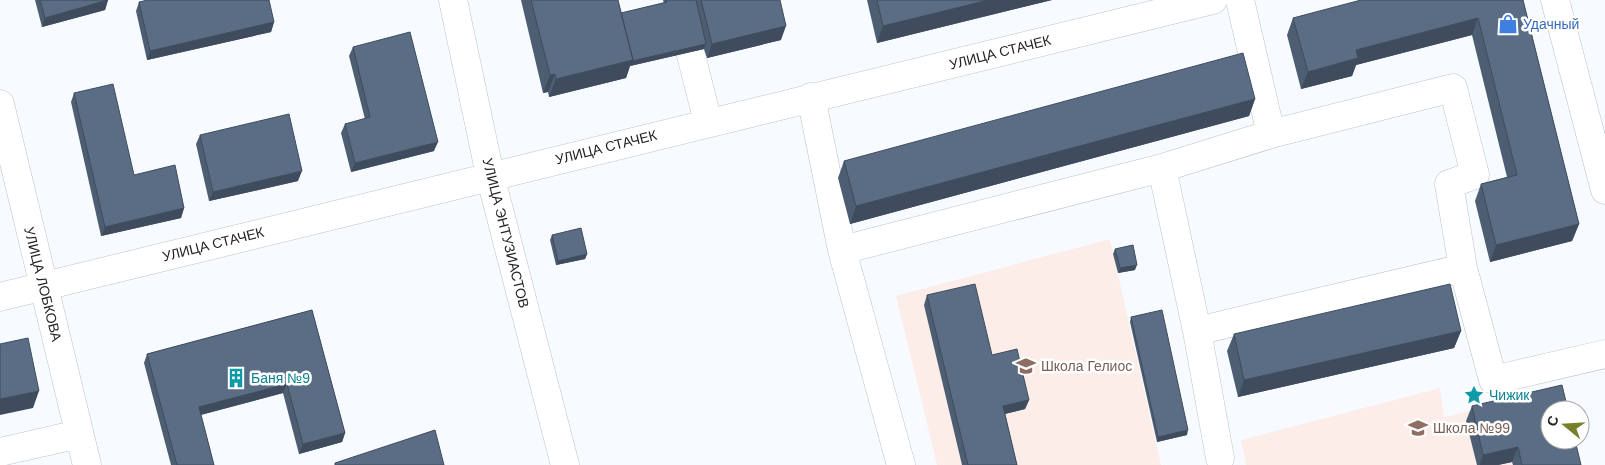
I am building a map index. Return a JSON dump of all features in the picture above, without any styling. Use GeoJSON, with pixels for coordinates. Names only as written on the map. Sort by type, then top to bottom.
{"type":"FeatureCollection","features":[{"type":"Feature","properties":{"kind":"street","name":"УЛИЦА ЭНТУЗИАСТОВ"},"geometry":{"type":"LineString","coordinates":[[453,0],[490,175],[565,465]]}},
{"type":"Feature","properties":{"kind":"street","name":"УЛИЦА СТАЧЕК"},"geometry":{"type":"LineString","coordinates":[[0,297],[811,97],[1172,5],[1213,0]]}},
{"type":"Feature","properties":{"kind":"street"},"geometry":{"type":"LineString","coordinates":[[1240,0],[1271,134]]}},
{"type":"Feature","properties":{"kind":"street"},"geometry":{"type":"LineString","coordinates":[[1556,0],[1605,190]]}},
{"type":"Feature","properties":{"kind":"street"},"geometry":{"type":"LineString","coordinates":[[691,55],[708,122]]}},
{"type":"Feature","properties":{"kind":"street"},"geometry":{"type":"LineString","coordinates":[[842,250],[1162,168],[1271,134],[1453,88],[1475,175],[1449,184],[1463,268],[1493,380],[1605,354]]}},
{"type":"Feature","properties":{"kind":"street"},"geometry":{"type":"LineString","coordinates":[[811,97],[842,250],[901,465]]}},
{"type":"Feature","properties":{"kind":"street","name":"УЛИЦА ЛОБКОВА"},"geometry":{"type":"LineString","coordinates":[[0,104],[87,465]]}},
{"type":"Feature","properties":{"kind":"street"},"geometry":{"type":"LineString","coordinates":[[1162,168],[1198,331],[1220,458]]}},
{"type":"Feature","properties":{"kind":"street"},"geometry":{"type":"LineString","coordinates":[[1198,331],[1463,268]]}},
{"type":"Feature","properties":{"kind":"street"},"geometry":{"type":"LineString","coordinates":[[0,452],[80,434]]}},
{"type":"Feature","properties":{"kind":"shaded area","name":"Школа Гелиос"},"geometry":{"type":"Polygon","coordinates":[[[1110,239],[1161,465],[937,465],[896,296],[1110,239]]]}},
{"type":"Feature","properties":{"kind":"shaded area","name":"Школа №99"},"geometry":{"type":"Polygon","coordinates":[[[1440,388],[1444,417],[1508,402],[1540,408],[1540,450],[1559,450],[1572,465],[1246,465],[1241,440],[1440,388]]]}},
{"type":"Feature","properties":{"kind":"building"},"geometry":{"type":"Polygon","coordinates":[[[40,0],[108,0],[45,18],[40,0]]]}},
{"type":"Feature","properties":{"kind":"building"},"geometry":{"type":"Polygon","coordinates":[[[148,0],[269,0],[274,22],[150,51],[139,2],[148,0]]]}},
{"type":"Feature","properties":{"kind":"building"},"geometry":{"type":"Polygon","coordinates":[[[531,0],[618,0],[633,60],[556,79],[555,74],[550,75],[531,0]]]}},
{"type":"Feature","properties":{"kind":"building"},"geometry":{"type":"Polygon","coordinates":[[[666,0],[696,0],[706,44],[632,61],[621,13],[667,2],[666,0]]]}},
{"type":"Feature","properties":{"kind":"building"},"geometry":{"type":"Polygon","coordinates":[[[701,0],[780,0],[786,26],[712,44],[701,0]]]}},
{"type":"Feature","properties":{"kind":"building"},"geometry":{"type":"Polygon","coordinates":[[[877,0],[989,0],[883,26],[877,0]]]}},
{"type":"Feature","properties":{"kind":"building"},"geometry":{"type":"Polygon","coordinates":[[[1361,0],[1523,0],[1579,224],[1496,245],[1481,184],[1517,175],[1478,18],[1356,50],[1358,58],[1308,72],[1293,18],[1361,0]]]}},
{"type":"Feature","properties":{"kind":"building"},"geometry":{"type":"Polygon","coordinates":[[[410,32],[438,142],[355,163],[345,124],[370,117],[353,47],[410,32]]]}},
{"type":"Feature","properties":{"kind":"building"},"geometry":{"type":"Polygon","coordinates":[[[1243,53],[1255,99],[856,206],[844,161],[1243,53]]]}},
{"type":"Feature","properties":{"kind":"building"},"geometry":{"type":"Polygon","coordinates":[[[113,84],[134,175],[175,165],[184,208],[105,227],[74,93],[113,84]]]}},
{"type":"Feature","properties":{"kind":"building"},"geometry":{"type":"Polygon","coordinates":[[[289,114],[302,171],[213,192],[200,135],[289,114]]]}},
{"type":"Feature","properties":{"kind":"building"},"geometry":{"type":"Polygon","coordinates":[[[581,228],[587,254],[558,261],[552,235],[581,228]]]}},
{"type":"Feature","properties":{"kind":"building"},"geometry":{"type":"Polygon","coordinates":[[[1133,245],[1137,265],[1120,268],[1115,249],[1133,245]]]}},
{"type":"Feature","properties":{"kind":"building"},"geometry":{"type":"Polygon","coordinates":[[[975,284],[992,355],[1017,349],[1029,400],[1003,406],[1017,465],[968,465],[927,295],[975,284]]]}},
{"type":"Feature","properties":{"kind":"building"},"geometry":{"type":"Polygon","coordinates":[[[1450,284],[1461,331],[1244,380],[1234,334],[1450,284]]]}},
{"type":"Feature","properties":{"kind":"building","name":"Баня №9"},"geometry":{"type":"Polygon","coordinates":[[[312,310],[345,433],[303,444],[287,384],[199,407],[214,465],[177,465],[147,354],[312,310]]]}},
{"type":"Feature","properties":{"kind":"building"},"geometry":{"type":"Polygon","coordinates":[[[1162,310],[1188,430],[1158,437],[1131,317],[1162,310]]]}},
{"type":"Feature","properties":{"kind":"building"},"geometry":{"type":"Polygon","coordinates":[[[28,338],[39,391],[0,399],[0,344],[28,338]]]}},
{"type":"Feature","properties":{"kind":"building"},"geometry":{"type":"Polygon","coordinates":[[[1562,385],[1566,400],[1540,400],[1540,450],[1577,450],[1581,465],[1522,465],[1518,447],[1483,455],[1472,406],[1562,385]]]}},
{"type":"Feature","properties":{"kind":"building"},"geometry":{"type":"Polygon","coordinates":[[[435,430],[444,465],[335,465],[335,463],[435,430]]]}},
{"type":"Feature","properties":{"kind":"place","name":"Удачный"},"geometry":{"type":"Point","coordinates":[1508,24]}},
{"type":"Feature","properties":{"kind":"place","name":"Школа Гелиос"},"geometry":{"type":"Point","coordinates":[1026,366]}},
{"type":"Feature","properties":{"kind":"place","name":"Баня №9"},"geometry":{"type":"Point","coordinates":[236,378]}},
{"type":"Feature","properties":{"kind":"place","name":"Чижик"},"geometry":{"type":"Point","coordinates":[1474,395]}},
{"type":"Feature","properties":{"kind":"place","name":"Школа №99"},"geometry":{"type":"Point","coordinates":[1418,428]}}]}
